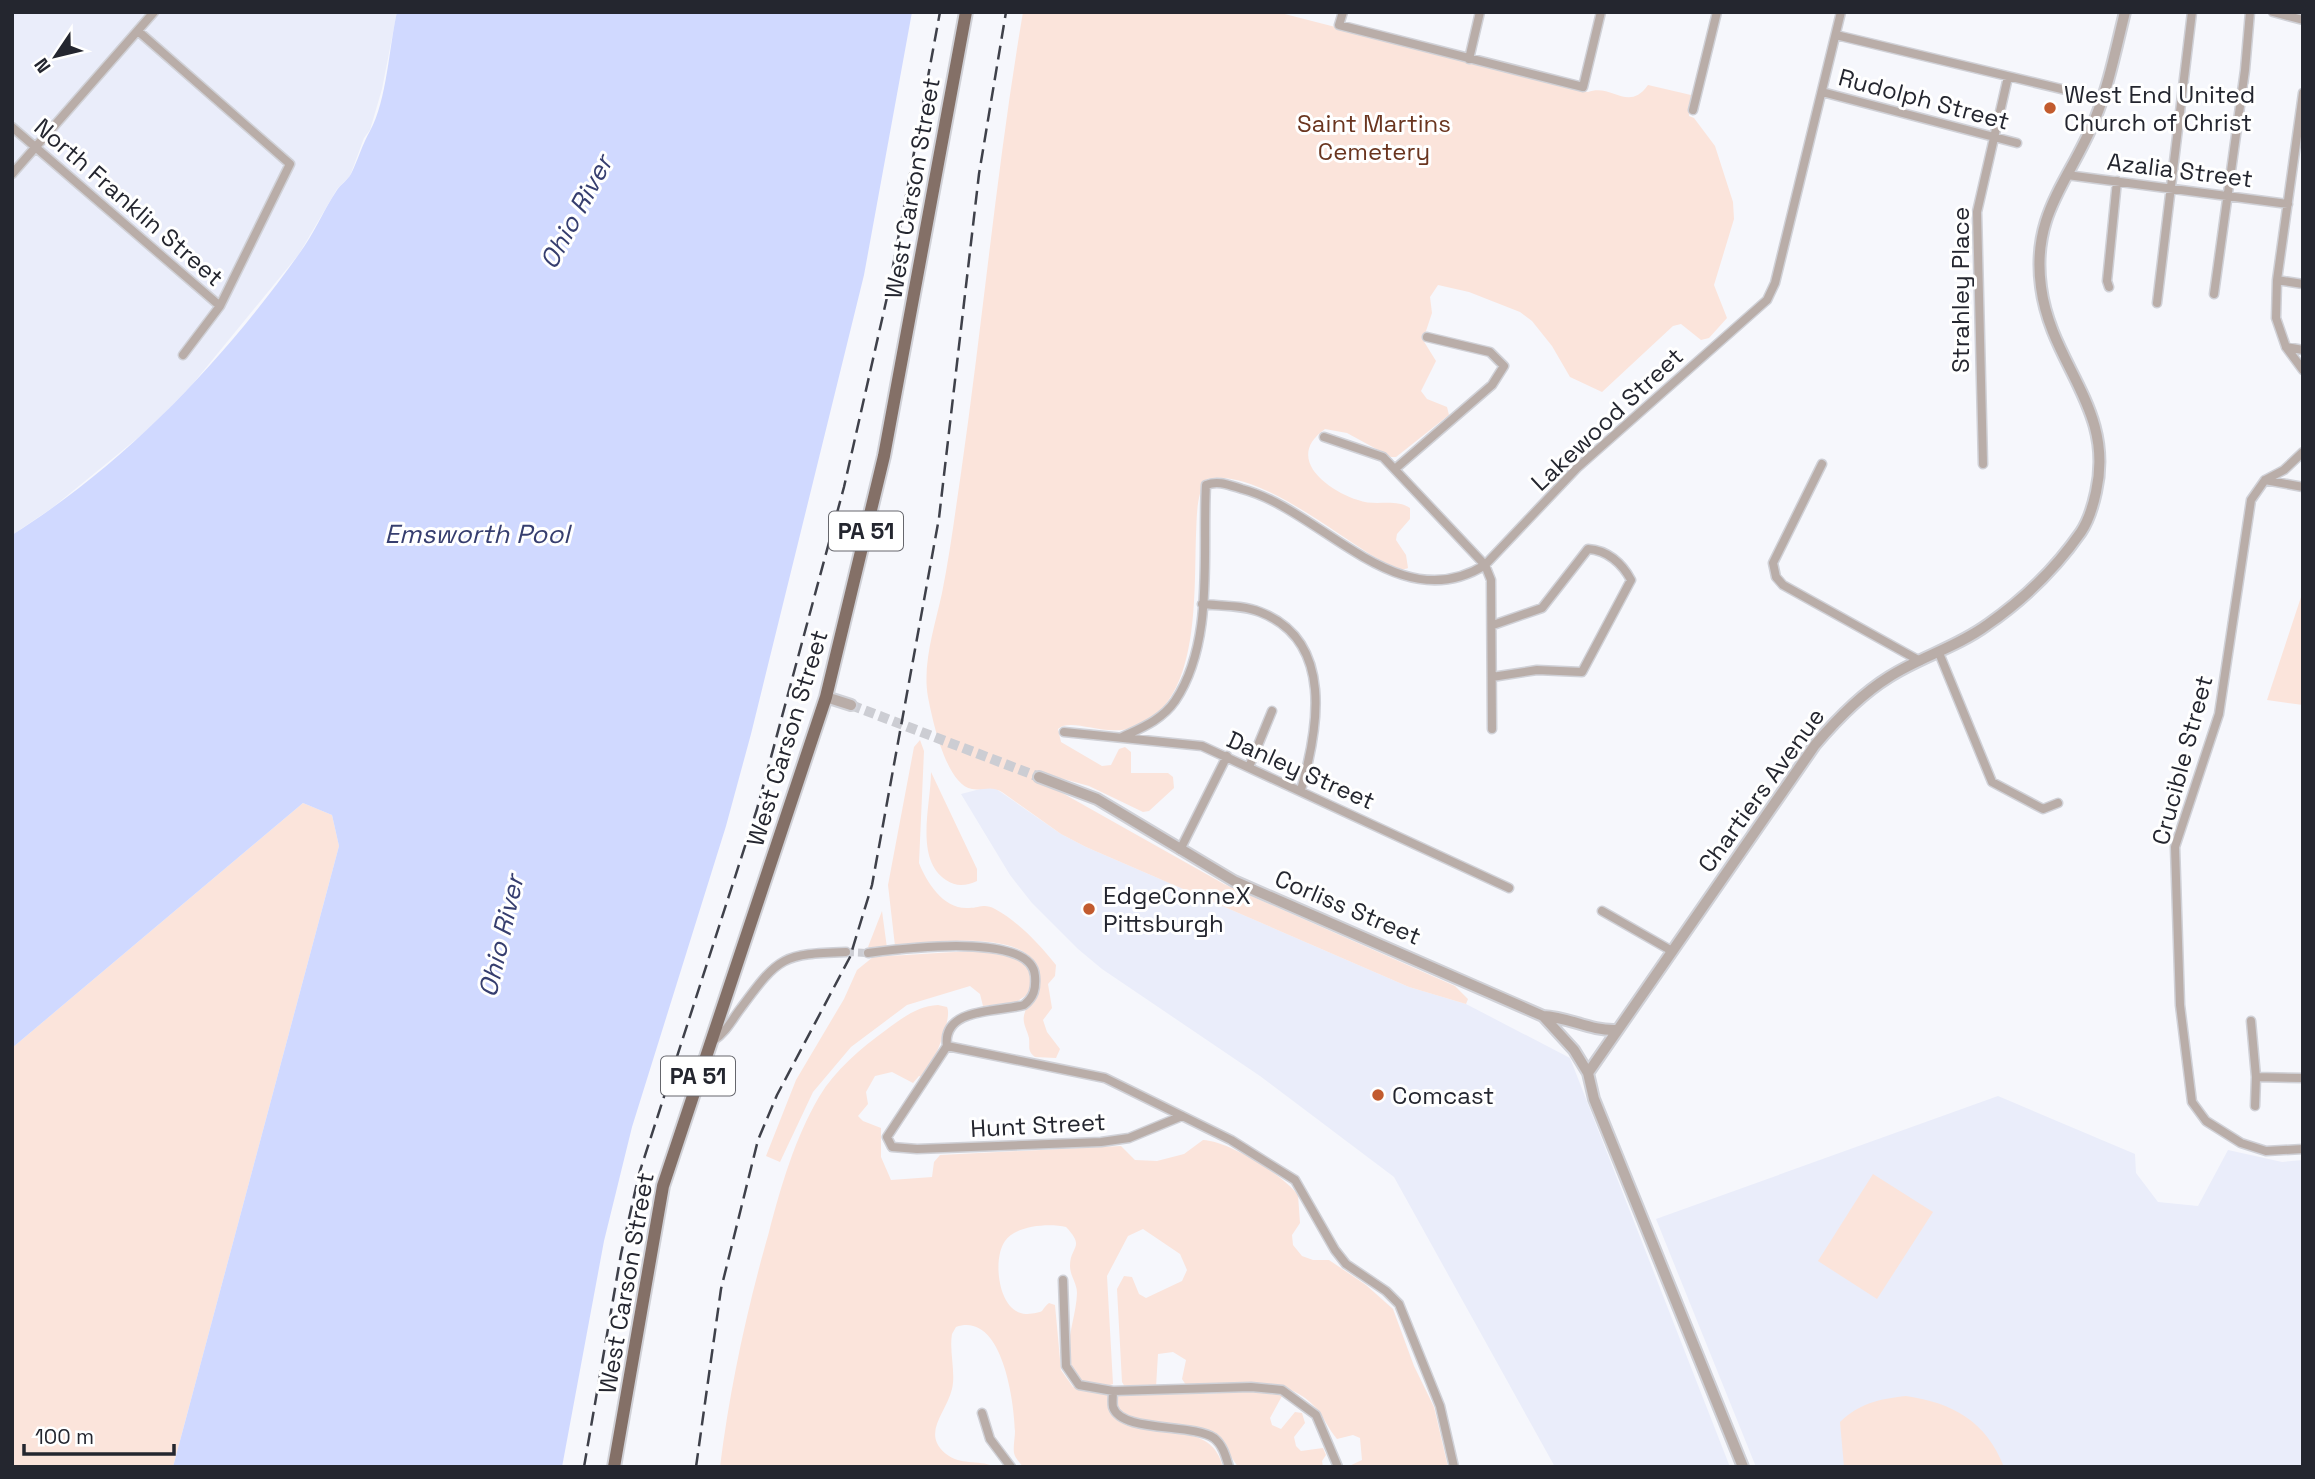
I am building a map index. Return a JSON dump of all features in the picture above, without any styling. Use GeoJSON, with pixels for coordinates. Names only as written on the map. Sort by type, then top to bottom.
{"type":"FeatureCollection","features":[{"type":"Feature","properties":{"kind":"main road","name":"West Carson Street"},"geometry":{"type":"LineString","coordinates":[[614,1467],[663,1186],[826,697],[884,456],[966,12]]}},
{"type":"Feature","properties":{"kind":"street"},"geometry":{"type":"LineString","coordinates":[[12,174],[154,12]]}},
{"type":"Feature","properties":{"kind":"street"},"geometry":{"type":"LineString","coordinates":[[1343,12],[1339,25],[1583,87],[1601,12]]}},
{"type":"Feature","properties":{"kind":"street"},"geometry":{"type":"LineString","coordinates":[[1469,59],[1480,12]]}},
{"type":"Feature","properties":{"kind":"street"},"geometry":{"type":"LineString","coordinates":[[1693,110],[1717,12]]}},
{"type":"Feature","properties":{"kind":"street","name":"Lakewood Street"},"geometry":{"type":"LineString","coordinates":[[1202,604],[1206,485],[1214,481],[1266,495],[1397,575],[1445,581],[1470,574],[1485,565],[1577,468],[1772,293],[1842,12]]}},
{"type":"Feature","properties":{"kind":"street","name":"Chartiers Avenue"},"geometry":{"type":"LineString","coordinates":[[1588,1073],[1834,723],[1890,677],[1986,626],[2040,580],[2082,530],[2095,496],[2099,457],[2092,412],[2053,337],[2045,312],[2039,270],[2045,220],[2057,190],[2067,175],[2103,99],[2125,12]]}},
{"type":"Feature","properties":{"kind":"street"},"geometry":{"type":"LineString","coordinates":[[2157,303],[2192,12]]}},
{"type":"Feature","properties":{"kind":"street"},"geometry":{"type":"LineString","coordinates":[[2214,294],[2250,12]]}},
{"type":"Feature","properties":{"kind":"street"},"geometry":{"type":"LineString","coordinates":[[2273,12],[2303,20]]}},
{"type":"Feature","properties":{"kind":"street"},"geometry":{"type":"LineString","coordinates":[[138,30],[290,164],[220,306],[183,355]]}},
{"type":"Feature","properties":{"kind":"street"},"geometry":{"type":"LineString","coordinates":[[1836,34],[2103,99]]}},
{"type":"Feature","properties":{"kind":"street","name":"Strahley Place"},"geometry":{"type":"LineString","coordinates":[[1983,464],[1977,212],[2008,77]]}},
{"type":"Feature","properties":{"kind":"street","name":"Rudolph Street"},"geometry":{"type":"LineString","coordinates":[[1822,92],[2017,143]]}},
{"type":"Feature","properties":{"kind":"street"},"geometry":{"type":"LineString","coordinates":[[2303,93],[2277,280],[2276,318],[2286,347],[2303,370]]}},
{"type":"Feature","properties":{"kind":"street","name":"North Franklin Street"},"geometry":{"type":"LineString","coordinates":[[12,127],[220,306]]}},
{"type":"Feature","properties":{"kind":"street","name":"Azalia Street"},"geometry":{"type":"LineString","coordinates":[[2067,175],[2288,204]]}},
{"type":"Feature","properties":{"kind":"street"},"geometry":{"type":"LineString","coordinates":[[2109,287],[2106,281],[2118,181]]}},
{"type":"Feature","properties":{"kind":"street"},"geometry":{"type":"LineString","coordinates":[[2277,280],[2303,284]]}},
{"type":"Feature","properties":{"kind":"street"},"geometry":{"type":"LineString","coordinates":[[1395,469],[1492,385],[1502,373],[1501,360],[1490,352],[1427,337]]}},
{"type":"Feature","properties":{"kind":"street"},"geometry":{"type":"LineString","coordinates":[[2286,347],[2303,350]]}},
{"type":"Feature","properties":{"kind":"street"},"geometry":{"type":"LineString","coordinates":[[1324,437],[1383,457],[1485,565],[1491,580],[1493,625],[1492,729]]}},
{"type":"Feature","properties":{"kind":"street","name":"Crucible Street"},"geometry":{"type":"LineString","coordinates":[[2303,452],[2284,470],[2265,480],[2251,500],[2218,714],[2175,847],[2180,1005],[2192,1102],[2206,1121],[2241,1143],[2266,1151],[2303,1149]]}},
{"type":"Feature","properties":{"kind":"street"},"geometry":{"type":"LineString","coordinates":[[1822,464],[1773,563],[1776,577],[1783,584],[1920,661]]}},
{"type":"Feature","properties":{"kind":"street"},"geometry":{"type":"LineString","coordinates":[[2265,480],[2303,487]]}},
{"type":"Feature","properties":{"kind":"street"},"geometry":{"type":"LineString","coordinates":[[1492,677],[1537,670],[1582,672],[1631,580],[1625,568],[1612,558],[1588,549],[1542,608],[1493,625]]}},
{"type":"Feature","properties":{"kind":"street"},"geometry":{"type":"LineString","coordinates":[[1122,737],[1153,723],[1174,702],[1189,670],[1202,604],[1259,612],[1289,629],[1302,644],[1311,663],[1315,693],[1312,753],[1301,790]]}},
{"type":"Feature","properties":{"kind":"street"},"geometry":{"type":"LineString","coordinates":[[1938,653],[1992,782],[2043,809],[2059,803]]}},
{"type":"Feature","properties":{"kind":"street"},"geometry":{"type":"LineString","coordinates":[[826,697],[851,705]]}},
{"type":"Feature","properties":{"kind":"street"},"geometry":{"type":"LineString","coordinates":[[1249,767],[1272,710]]}},
{"type":"Feature","properties":{"kind":"street","name":"Danley Street"},"geometry":{"type":"LineString","coordinates":[[1064,732],[1202,746],[1509,888]]}},
{"type":"Feature","properties":{"kind":"street"},"geometry":{"type":"LineString","coordinates":[[1180,850],[1227,756]]}},
{"type":"Feature","properties":{"kind":"street","name":"Corliss Street"},"geometry":{"type":"LineString","coordinates":[[1039,777],[1097,799],[1234,881],[1543,1016],[1574,1050],[1588,1073]]}},
{"type":"Feature","properties":{"kind":"street"},"geometry":{"type":"LineString","coordinates":[[1602,912],[1672,951]]}},
{"type":"Feature","properties":{"kind":"street"},"geometry":{"type":"LineString","coordinates":[[868,953],[977,946],[1005,949],[1030,962],[1036,978],[1031,999],[1024,1005],[973,1014],[955,1022],[948,1033],[947,1046],[1105,1078],[1231,1140],[1295,1180],[1335,1250],[1346,1264],[1386,1291],[1399,1304],[1440,1406],[1454,1467]]}},
{"type":"Feature","properties":{"kind":"street"},"geometry":{"type":"LineString","coordinates":[[707,1049],[729,1028],[770,971],[785,959],[801,953],[846,952]]}},
{"type":"Feature","properties":{"kind":"street"},"geometry":{"type":"LineString","coordinates":[[1543,1016],[1557,1017],[1595,1031],[1616,1030]]}},
{"type":"Feature","properties":{"kind":"street"},"geometry":{"type":"LineString","coordinates":[[2252,1021],[2255,1106]]}},
{"type":"Feature","properties":{"kind":"street","name":"Hunt Street"},"geometry":{"type":"LineString","coordinates":[[947,1046],[887,1137],[892,1147],[917,1149],[1091,1144],[1129,1138],[1182,1116]]}},
{"type":"Feature","properties":{"kind":"street"},"geometry":{"type":"LineString","coordinates":[[1588,1073],[1594,1098],[1743,1467]]}},
{"type":"Feature","properties":{"kind":"street"},"geometry":{"type":"LineString","coordinates":[[2256,1077],[2303,1078]]}},
{"type":"Feature","properties":{"kind":"street"},"geometry":{"type":"LineString","coordinates":[[1063,1280],[1066,1366],[1079,1385],[1113,1391],[1251,1387],[1282,1390],[1316,1415],[1338,1467]]}},
{"type":"Feature","properties":{"kind":"street"},"geometry":{"type":"LineString","coordinates":[[1113,1391],[1113,1408],[1121,1417],[1140,1423],[1201,1432],[1215,1439],[1229,1467]]}},
{"type":"Feature","properties":{"kind":"street"},"geometry":{"type":"LineString","coordinates":[[982,1413],[990,1439],[1011,1467]]}},
{"type":"Feature","properties":{"kind":"shaded area"},"geometry":{"type":"Polygon","coordinates":[[[12,12],[397,12],[382,89],[370,130],[364,138],[350,176],[337,189],[299,254],[191,386],[150,428],[52,508],[12,535],[12,12]]]}},
{"type":"Feature","properties":{"kind":"shaded area"},"geometry":{"type":"Polygon","coordinates":[[[992,786],[1061,834],[1086,847],[1409,987],[1466,1004],[1570,1058],[1730,1467],[1555,1467],[1394,1177],[1260,1076],[1102,969],[1078,949],[1032,903],[1010,875],[961,794],[992,786]]]}},
{"type":"Feature","properties":{"kind":"shaded area"},"geometry":{"type":"Polygon","coordinates":[[[1998,1096],[2135,1154],[2136,1173],[2158,1202],[2198,1206],[2228,1150],[2282,1162],[2303,1160],[2303,1467],[1756,1467],[1656,1219],[1998,1096]]]}},
{"type":"Feature","properties":{"kind":"green space","name":"Saint Martins Cemetery"},"geometry":{"type":"Polygon","coordinates":[[[1023,12],[1277,12],[1588,92],[1597,90],[1634,97],[1648,85],[1691,95],[1689,116],[1694,118],[1715,146],[1733,202],[1734,219],[1714,285],[1727,318],[1709,338],[1701,340],[1681,324],[1673,326],[1602,392],[1570,377],[1552,346],[1532,321],[1520,312],[1469,292],[1438,285],[1430,297],[1432,313],[1423,340],[1436,361],[1421,391],[1427,399],[1447,407],[1449,415],[1396,457],[1391,457],[1347,433],[1325,429],[1313,440],[1308,451],[1314,472],[1334,489],[1364,502],[1398,504],[1410,508],[1410,519],[1397,534],[1396,540],[1406,555],[1408,568],[1396,568],[1376,558],[1292,504],[1262,489],[1233,479],[1207,479],[1198,506],[1194,604],[1188,654],[1171,696],[1158,713],[1143,724],[1128,729],[1100,729],[1076,725],[1058,729],[1061,742],[1102,766],[1111,765],[1119,749],[1125,747],[1131,752],[1131,773],[1168,773],[1173,777],[1174,788],[1149,811],[1143,812],[1089,786],[1042,773],[1041,781],[1224,884],[1455,986],[1468,999],[1466,1004],[1409,987],[1086,847],[1061,834],[1002,792],[972,789],[963,785],[948,764],[928,697],[928,658],[952,533],[1005,127],[1023,12]]]}},
{"type":"Feature","properties":{"kind":"green space"},"geometry":{"type":"Polygon","coordinates":[[[2303,591],[2303,705],[2267,700],[2303,591]]]}},
{"type":"Feature","properties":{"kind":"green space"},"geometry":{"type":"Polygon","coordinates":[[[920,740],[924,751],[919,863],[932,887],[944,900],[960,907],[985,906],[995,909],[1028,934],[1056,965],[1055,976],[1048,984],[1052,1008],[1043,1020],[1047,1032],[1060,1049],[1056,1058],[1035,1057],[1030,1051],[1024,1016],[1037,989],[1039,978],[1034,961],[1021,950],[979,941],[895,946],[888,885],[914,747],[920,740]]]}},
{"type":"Feature","properties":{"kind":"green space"},"geometry":{"type":"Polygon","coordinates":[[[931,772],[977,869],[977,881],[973,883],[961,885],[946,880],[936,871],[930,859],[926,831],[931,772]]]}},
{"type":"Feature","properties":{"kind":"green space"},"geometry":{"type":"Polygon","coordinates":[[[303,803],[332,815],[339,846],[173,1467],[12,1467],[12,1048],[303,803]]]}},
{"type":"Feature","properties":{"kind":"green space"},"geometry":{"type":"Polygon","coordinates":[[[882,911],[887,948],[871,949],[868,947],[882,911]]]}},
{"type":"Feature","properties":{"kind":"green space"},"geometry":{"type":"Polygon","coordinates":[[[976,951],[1003,954],[1025,965],[1032,975],[1030,993],[1016,1002],[983,1006],[980,994],[970,986],[907,1005],[851,1047],[813,1092],[780,1162],[766,1156],[796,1080],[844,999],[857,970],[873,957],[976,951]]]}},
{"type":"Feature","properties":{"kind":"green space"},"geometry":{"type":"Polygon","coordinates":[[[938,1005],[947,1007],[947,1022],[924,1078],[919,1076],[913,1083],[892,1072],[875,1076],[866,1092],[868,1104],[858,1116],[863,1121],[881,1128],[881,1157],[891,1180],[932,1177],[934,1162],[940,1155],[1121,1146],[1135,1160],[1157,1161],[1184,1154],[1203,1140],[1227,1146],[1255,1160],[1298,1195],[1300,1223],[1292,1235],[1293,1245],[1302,1256],[1313,1260],[1329,1260],[1366,1285],[1393,1309],[1414,1366],[1434,1407],[1448,1467],[1347,1467],[1362,1460],[1360,1438],[1353,1435],[1337,1439],[1318,1411],[1302,1396],[1288,1389],[1256,1383],[1188,1388],[1182,1379],[1186,1360],[1173,1352],[1158,1354],[1156,1387],[1125,1387],[1122,1382],[1117,1289],[1124,1276],[1132,1277],[1139,1294],[1146,1298],[1182,1281],[1187,1270],[1180,1254],[1143,1229],[1128,1236],[1107,1276],[1113,1384],[1105,1387],[1081,1382],[1074,1372],[1069,1350],[1077,1293],[1070,1266],[1076,1243],[1066,1227],[1051,1225],[1025,1228],[1005,1241],[1001,1249],[999,1272],[1000,1284],[1009,1305],[1026,1314],[1041,1312],[1049,1303],[1055,1305],[1061,1370],[1073,1387],[1110,1394],[1110,1408],[1139,1426],[1189,1435],[1210,1444],[1218,1453],[1223,1467],[1023,1467],[1014,1453],[1012,1399],[1002,1361],[995,1345],[984,1332],[972,1326],[956,1327],[952,1334],[952,1389],[937,1424],[936,1440],[940,1448],[954,1459],[996,1467],[720,1467],[734,1378],[753,1290],[784,1180],[810,1113],[825,1087],[849,1060],[904,1017],[917,1010],[938,1005]]]}},
{"type":"Feature","properties":{"kind":"green space"},"geometry":{"type":"Polygon","coordinates":[[[1873,1174],[1933,1212],[1877,1299],[1818,1261],[1873,1174]]]}},
{"type":"Feature","properties":{"kind":"green space"},"geometry":{"type":"Polygon","coordinates":[[[1252,1390],[1280,1392],[1282,1396],[1270,1418],[1272,1425],[1281,1429],[1295,1412],[1302,1413],[1305,1423],[1294,1437],[1296,1446],[1301,1451],[1323,1448],[1326,1455],[1322,1461],[1323,1467],[1238,1467],[1218,1437],[1123,1415],[1115,1404],[1116,1393],[1208,1394],[1252,1390]]]}},
{"type":"Feature","properties":{"kind":"green space"},"geometry":{"type":"Polygon","coordinates":[[[1906,1396],[1939,1404],[1966,1417],[1988,1437],[2004,1467],[1844,1467],[1840,1422],[1855,1410],[1870,1403],[1906,1396]]]}},
{"type":"Feature","properties":{"kind":"water","name":"Emsworth Pool"},"geometry":{"type":"Polygon","coordinates":[[[397,12],[912,12],[864,275],[726,826],[632,1127],[604,1241],[562,1467],[173,1467],[339,846],[332,815],[303,803],[12,1048],[12,535],[94,476],[169,408],[238,333],[299,254],[337,190],[351,174],[376,118],[384,89],[397,12]]]}},
{"type":"Feature","properties":{"kind":"tunnel"},"geometry":{"type":"LineString","coordinates":[[851,705],[1039,777]]}},
{"type":"Feature","properties":{"kind":"tunnel"},"geometry":{"type":"LineString","coordinates":[[846,952],[868,953]]}},
{"type":"Feature","properties":{"kind":"railway"},"geometry":{"type":"LineString","coordinates":[[584,1467],[621,1254],[639,1174],[757,809],[844,487],[888,293],[940,12]]}},
{"type":"Feature","properties":{"kind":"railway"},"geometry":{"type":"LineString","coordinates":[[696,1467],[721,1289],[758,1140],[777,1095],[850,957],[872,885],[939,518],[979,174],[1006,12]]}},
{"type":"Feature","properties":{"kind":"place","name":"West End United Church of Christ"},"geometry":{"type":"Point","coordinates":[2050,108]}},
{"type":"Feature","properties":{"kind":"place","name":"EdgeConneX Pittsburgh"},"geometry":{"type":"Point","coordinates":[1089,909]}},
{"type":"Feature","properties":{"kind":"place","name":"Comcast"},"geometry":{"type":"Point","coordinates":[1378,1095]}},
{"type":"Feature","properties":{"kind":"water label","name":"Ohio River"},"geometry":{"type":"Point","coordinates":[576,212]}},
{"type":"Feature","properties":{"kind":"water label","name":"Ohio River"},"geometry":{"type":"Point","coordinates":[501,936]}}]}
